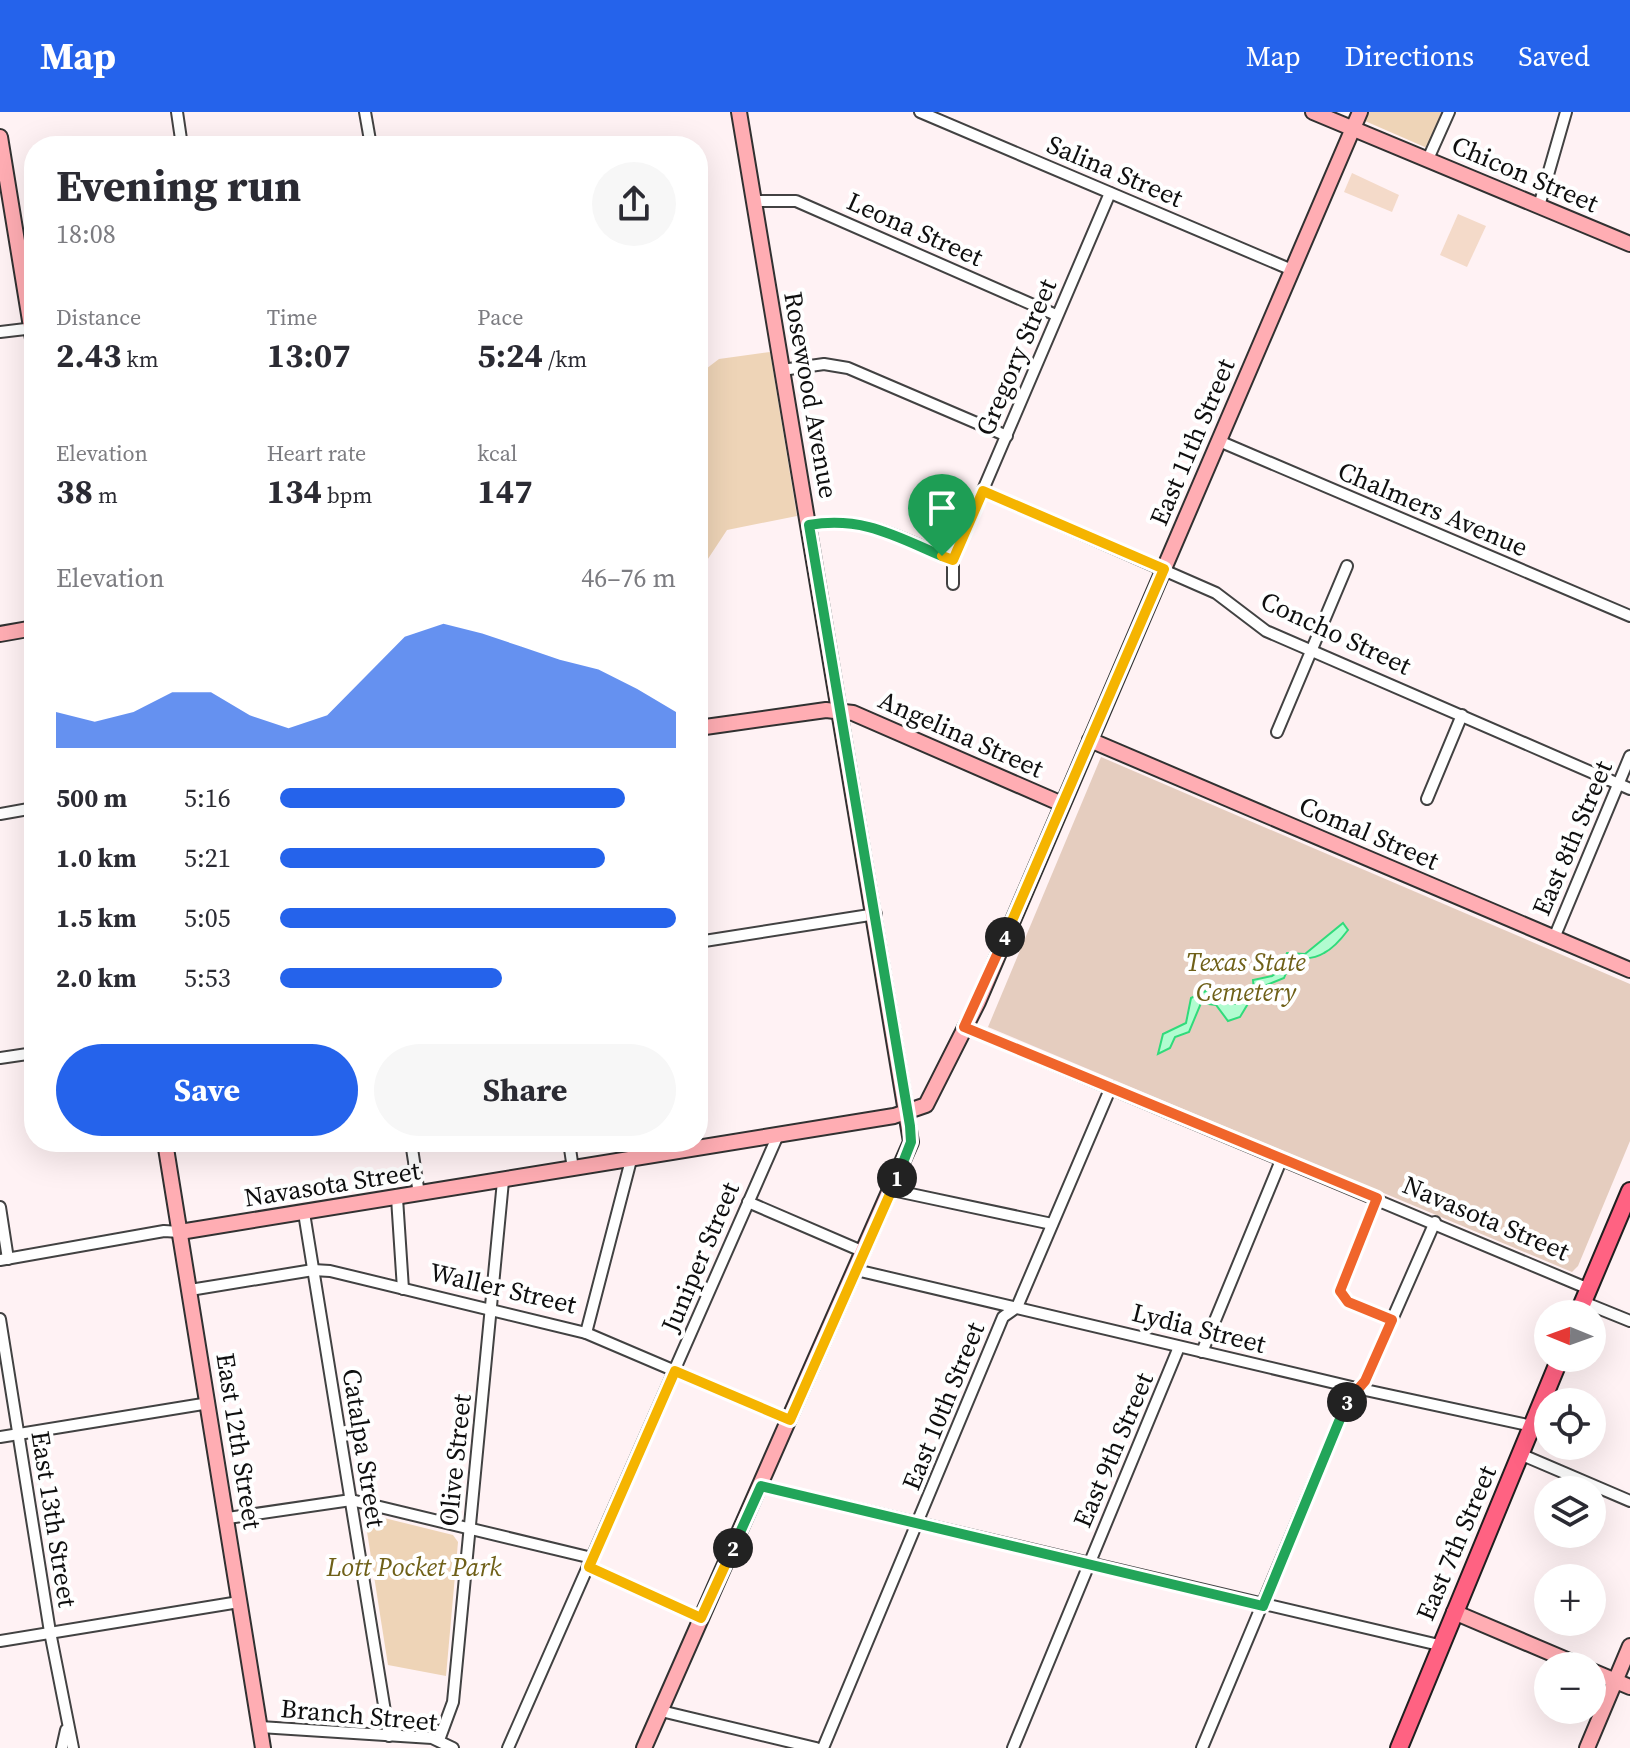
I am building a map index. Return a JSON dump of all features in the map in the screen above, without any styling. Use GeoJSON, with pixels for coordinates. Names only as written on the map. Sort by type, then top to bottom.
{"type":"FeatureCollection","features":[{"type":"Feature","properties":{"kind":"main road"},"geometry":{"type":"LineString","coordinates":[[1584,1300],[1630,1191]]}},
{"type":"Feature","properties":{"kind":"main road","name":"East 7th Street"},"geometry":{"type":"LineString","coordinates":[[1399,1748],[1554,1372]]}},
{"type":"Feature","properties":{"kind":"street"},"geometry":{"type":"LineString","coordinates":[[177,112],[181,136]]}},
{"type":"Feature","properties":{"kind":"street"},"geometry":{"type":"LineString","coordinates":[[365,112],[369,136]]}},
{"type":"Feature","properties":{"kind":"street","name":"Rosewood Avenue"},"geometry":{"type":"LineString","coordinates":[[739,112],[908,1113]]}},
{"type":"Feature","properties":{"kind":"street","name":"Salina Street"},"geometry":{"type":"LineString","coordinates":[[920,112],[1292,270]]}},
{"type":"Feature","properties":{"kind":"street","name":"Chicon Street"},"geometry":{"type":"LineString","coordinates":[[1313,112],[1630,244]]}},
{"type":"Feature","properties":{"kind":"street","name":"East 11th Street"},"geometry":{"type":"LineString","coordinates":[[908,1113],[922,1108],[930,1100],[978,1002],[1360,112]]}},
{"type":"Feature","properties":{"kind":"street"},"geometry":{"type":"LineString","coordinates":[[1428,159],[1449,112]]}},
{"type":"Feature","properties":{"kind":"street"},"geometry":{"type":"LineString","coordinates":[[1539,206],[1566,112]]}},
{"type":"Feature","properties":{"kind":"street"},"geometry":{"type":"LineString","coordinates":[[0,137],[24,279]]}},
{"type":"Feature","properties":{"kind":"street","name":"Gregory Street"},"geometry":{"type":"LineString","coordinates":[[953,584],[953,560],[1110,193]]}},
{"type":"Feature","properties":{"kind":"street","name":"Leona Street"},"geometry":{"type":"LineString","coordinates":[[753,201],[796,201],[1056,315]]}},
{"type":"Feature","properties":{"kind":"street"},"geometry":{"type":"LineString","coordinates":[[0,332],[24,329]]}},
{"type":"Feature","properties":{"kind":"street"},"geometry":{"type":"LineString","coordinates":[[782,370],[824,364],[848,368],[1007,436]]}},
{"type":"Feature","properties":{"kind":"street","name":"Chalmers Avenue"},"geometry":{"type":"LineString","coordinates":[[1219,441],[1630,616]]}},
{"type":"Feature","properties":{"kind":"street","name":"Concho Street"},"geometry":{"type":"LineString","coordinates":[[983,491],[1216,593],[1266,631],[1630,789]]}},
{"type":"Feature","properties":{"kind":"street"},"geometry":{"type":"LineString","coordinates":[[809,525],[849,520],[953,560]]}},
{"type":"Feature","properties":{"kind":"street"},"geometry":{"type":"LineString","coordinates":[[1277,732],[1347,566]]}},
{"type":"Feature","properties":{"kind":"street"},"geometry":{"type":"LineString","coordinates":[[0,634],[24,630]]}},
{"type":"Feature","properties":{"kind":"street","name":"Angelina Street"},"geometry":{"type":"LineString","coordinates":[[708,727],[839,711],[853,713],[1062,804]]}},
{"type":"Feature","properties":{"kind":"street"},"geometry":{"type":"LineString","coordinates":[[1427,799],[1462,715]]}},
{"type":"Feature","properties":{"kind":"street","name":"Comal Street"},"geometry":{"type":"LineString","coordinates":[[1090,740],[1630,970]]}},
{"type":"Feature","properties":{"kind":"street","name":"East 8th Street"},"geometry":{"type":"LineString","coordinates":[[1554,938],[1630,756]]}},
{"type":"Feature","properties":{"kind":"street"},"geometry":{"type":"LineString","coordinates":[[0,814],[24,810]]}},
{"type":"Feature","properties":{"kind":"street"},"geometry":{"type":"LineString","coordinates":[[708,940],[876,914]]}},
{"type":"Feature","properties":{"kind":"street","name":"Navasota Street"},"geometry":{"type":"LineString","coordinates":[[964,1027],[1435,1222],[1579,1300]]}},
{"type":"Feature","properties":{"kind":"street"},"geometry":{"type":"LineString","coordinates":[[0,1058],[24,1054]]}},
{"type":"Feature","properties":{"kind":"street","name":"East 10th Street"},"geometry":{"type":"LineString","coordinates":[[823,1748],[919,1525],[1003,1317],[1017,1307],[1111,1087]]}},
{"type":"Feature","properties":{"kind":"street"},"geometry":{"type":"LineString","coordinates":[[644,1748],[892,1190],[911,1142],[908,1113]]}},
{"type":"Feature","properties":{"kind":"street","name":"Navasota Street"},"geometry":{"type":"LineString","coordinates":[[708,1143],[778,1135],[908,1113]]}},
{"type":"Feature","properties":{"kind":"street","name":"Juniper Street"},"geometry":{"type":"LineString","coordinates":[[508,1748],[778,1135]]}},
{"type":"Feature","properties":{"kind":"street","name":"East 12th Street"},"geometry":{"type":"LineString","coordinates":[[167,1152],[263,1748]]}},
{"type":"Feature","properties":{"kind":"street"},"geometry":{"type":"LineString","coordinates":[[413,1152],[419,1194]]}},
{"type":"Feature","properties":{"kind":"street"},"geometry":{"type":"LineString","coordinates":[[570,1152],[573,1169]]}},
{"type":"Feature","properties":{"kind":"street","name":"Navasota Street"},"geometry":{"type":"LineString","coordinates":[[4,1259],[164,1231],[180,1232],[631,1160],[654,1152]]}},
{"type":"Feature","properties":{"kind":"street"},"geometry":{"type":"LineString","coordinates":[[1202,1352],[1282,1158]]}},
{"type":"Feature","properties":{"kind":"street"},"geometry":{"type":"LineString","coordinates":[[586,1333],[631,1160]]}},
{"type":"Feature","properties":{"kind":"street","name":"Olive Street"},"geometry":{"type":"LineString","coordinates":[[439,1740],[453,1702],[503,1181]]}},
{"type":"Feature","properties":{"kind":"street"},"geometry":{"type":"LineString","coordinates":[[892,1190],[1052,1224]]}},
{"type":"Feature","properties":{"kind":"street"},"geometry":{"type":"LineString","coordinates":[[397,1198],[403,1289]]}},
{"type":"Feature","properties":{"kind":"street"},"geometry":{"type":"LineString","coordinates":[[1377,1198],[1340,1291],[1348,1302],[1392,1320]]}},
{"type":"Feature","properties":{"kind":"street"},"geometry":{"type":"LineString","coordinates":[[748,1202],[864,1252]]}},
{"type":"Feature","properties":{"kind":"street"},"geometry":{"type":"LineString","coordinates":[[0,1207],[4,1259]]}},
{"type":"Feature","properties":{"kind":"street","name":"Catalpa Street"},"geometry":{"type":"LineString","coordinates":[[304,1213],[389,1736]]}},
{"type":"Feature","properties":{"kind":"street"},"geometry":{"type":"LineString","coordinates":[[1202,1748],[1348,1398],[1365,1381],[1435,1222]]}},
{"type":"Feature","properties":{"kind":"street","name":"Waller Street"},"geometry":{"type":"LineString","coordinates":[[190,1290],[313,1270],[403,1289],[586,1333],[790,1420]]}},
{"type":"Feature","properties":{"kind":"street","name":"Lydia Street"},"geometry":{"type":"LineString","coordinates":[[856,1270],[1356,1388],[1532,1426]]}},
{"type":"Feature","properties":{"kind":"street","name":"Navasota Street"},"geometry":{"type":"LineString","coordinates":[[1606,1311],[1630,1321]]}},
{"type":"Feature","properties":{"kind":"street","name":"East 13th Street"},"geometry":{"type":"LineString","coordinates":[[0,1319],[50,1632],[73,1748]]}},
{"type":"Feature","properties":{"kind":"street","name":"East 9th Street"},"geometry":{"type":"LineString","coordinates":[[1013,1748],[1179,1347]]}},
{"type":"Feature","properties":{"kind":"street"},"geometry":{"type":"LineString","coordinates":[[0,1437],[209,1403]]}},
{"type":"Feature","properties":{"kind":"street"},"geometry":{"type":"LineString","coordinates":[[1520,1454],[1630,1501]]}},
{"type":"Feature","properties":{"kind":"street"},"geometry":{"type":"LineString","coordinates":[[761,1486],[1439,1645]]}},
{"type":"Feature","properties":{"kind":"street"},"geometry":{"type":"LineString","coordinates":[[228,1518],[351,1500],[470,1528],[590,1562],[701,1618]]}},
{"type":"Feature","properties":{"kind":"street"},"geometry":{"type":"LineString","coordinates":[[0,1641],[239,1602]]}},
{"type":"Feature","properties":{"kind":"street"},"geometry":{"type":"LineString","coordinates":[[1454,1612],[1548,1652]]}},
{"type":"Feature","properties":{"kind":"street"},"geometry":{"type":"LineString","coordinates":[[1587,1748],[1630,1646]]}},
{"type":"Feature","properties":{"kind":"street"},"geometry":{"type":"LineString","coordinates":[[1606,1677],[1630,1687]]}},
{"type":"Feature","properties":{"kind":"street"},"geometry":{"type":"LineString","coordinates":[[661,1711],[816,1748]]}},
{"type":"Feature","properties":{"kind":"street","name":"East 13th Street"},"geometry":{"type":"LineString","coordinates":[[62,1748],[68,1724]]}},
{"type":"Feature","properties":{"kind":"street","name":"Branch Street"},"geometry":{"type":"LineString","coordinates":[[260,1727],[439,1740],[453,1748]]}},
{"type":"Feature","properties":{"kind":"green space"},"geometry":{"type":"Polygon","coordinates":[[[1369,112],[1443,112],[1427,148],[1365,121],[1369,112]]]}},
{"type":"Feature","properties":{"kind":"green space"},"geometry":{"type":"Polygon","coordinates":[[[770,352],[797,516],[727,530],[708,559],[708,367],[719,359],[770,352]]]}},
{"type":"Feature","properties":{"kind":"green space","name":"Texas State Cemetery"},"geometry":{"type":"Polygon","coordinates":[[[1101,757],[1630,984],[1630,1141],[1578,1266],[1572,1272],[988,1027],[1101,757]]]}},
{"type":"Feature","properties":{"kind":"green space","name":"Lott Pocket Park"},"geometry":{"type":"Polygon","coordinates":[[[368,1514],[453,1535],[458,1542],[446,1676],[388,1665],[365,1519],[368,1514]]]}},
{"type":"Feature","properties":{"kind":"shaded area"},"geometry":{"type":"Polygon","coordinates":[[[1352,173],[1399,195],[1392,212],[1344,192],[1352,173]]]}},
{"type":"Feature","properties":{"kind":"shaded area"},"geometry":{"type":"Polygon","coordinates":[[[1458,214],[1486,226],[1467,267],[1440,255],[1458,214]]]}},
{"type":"Feature","properties":{"kind":"shaded area"},"geometry":{"type":"Polygon","coordinates":[[[1343,923],[1348,930],[1331,948],[1317,957],[1296,960],[1284,978],[1254,990],[1253,980],[1272,976],[1280,970],[1287,953],[1305,954],[1343,923]]]}},
{"type":"Feature","properties":{"kind":"shaded area"},"geometry":{"type":"Polygon","coordinates":[[[1208,990],[1225,1003],[1235,1004],[1242,997],[1249,1002],[1240,1017],[1228,1021],[1216,1005],[1201,1003],[1189,1032],[1175,1037],[1170,1048],[1158,1054],[1163,1034],[1186,1023],[1191,998],[1208,990]]]}},
{"type":"Feature","properties":{"kind":"route"},"geometry":{"type":"LineString","coordinates":[[983,491],[1164,569],[978,1002],[964,1027],[1377,1198],[1340,1291],[1348,1302],[1392,1320],[1365,1381],[1348,1398],[1263,1606],[761,1486],[701,1618],[589,1567],[675,1371],[790,1420],[909,1149],[910,1126],[809,525],[849,520],[942,556],[953,560],[983,491]]}}]}
